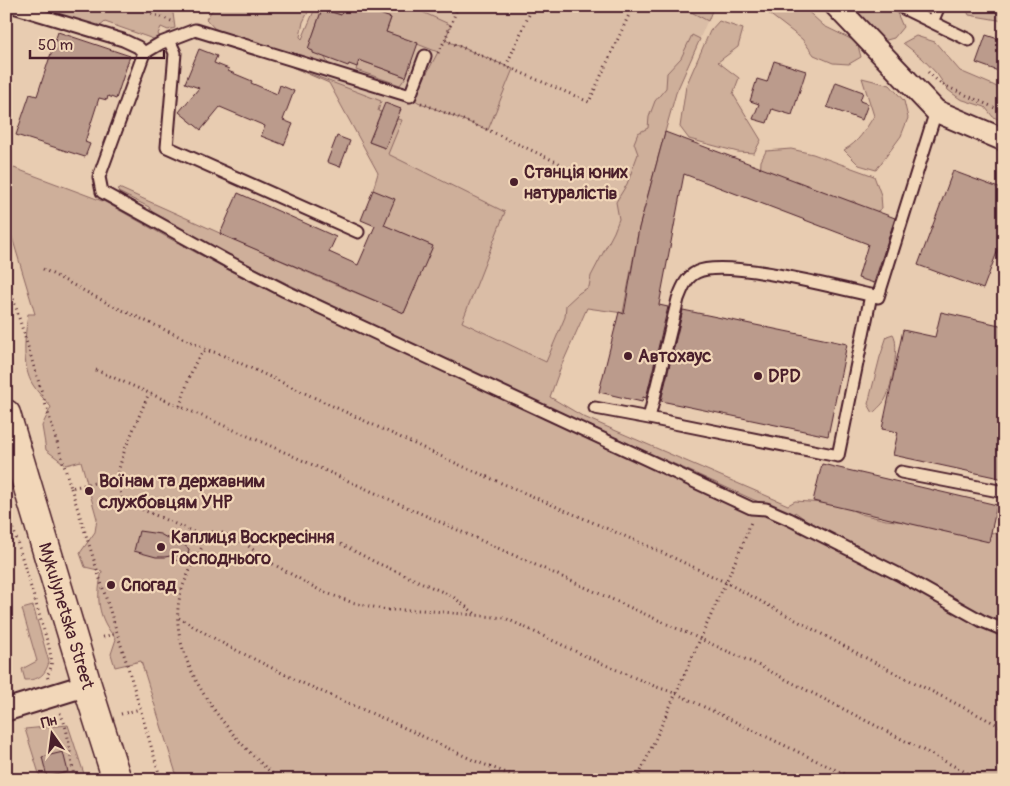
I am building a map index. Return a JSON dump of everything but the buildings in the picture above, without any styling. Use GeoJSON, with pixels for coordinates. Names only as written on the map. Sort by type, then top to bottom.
{"type":"FeatureCollection","features":[{"type":"Feature","properties":{"kind":"main road","name":"Mykulynetska Street"},"geometry":{"type":"LineString","coordinates":[[6,414],[12,452],[117,780]]}},
{"type":"Feature","properties":{"kind":"street"},"geometry":{"type":"LineString","coordinates":[[836,6],[936,111],[1004,140]]}},
{"type":"Feature","properties":{"kind":"street"},"geometry":{"type":"LineString","coordinates":[[6,710],[87,685]]}},
{"type":"Feature","properties":{"kind":"lane"},"geometry":{"type":"LineString","coordinates":[[10,6],[123,40],[138,47],[144,53]]}},
{"type":"Feature","properties":{"kind":"lane"},"geometry":{"type":"LineString","coordinates":[[899,6],[969,40]]}},
{"type":"Feature","properties":{"kind":"lane"},"geometry":{"type":"LineString","coordinates":[[932,22],[938,6]]}},
{"type":"Feature","properties":{"kind":"lane"},"geometry":{"type":"LineString","coordinates":[[430,58],[410,96],[195,30],[169,40],[144,53],[99,177],[102,192],[219,257],[286,291],[751,508],[766,509],[789,519],[898,574],[982,621],[1004,630]]}},
{"type":"Feature","properties":{"kind":"lane"},"geometry":{"type":"LineString","coordinates":[[169,40],[175,54],[167,147],[358,232]]}},
{"type":"Feature","properties":{"kind":"lane"},"geometry":{"type":"LineString","coordinates":[[649,418],[678,299],[683,284],[696,272],[719,268],[781,276],[878,297],[936,111]]}},
{"type":"Feature","properties":{"kind":"lane"},"geometry":{"type":"LineString","coordinates":[[595,408],[838,456],[871,295]]}},
{"type":"Feature","properties":{"kind":"lane"},"geometry":{"type":"LineString","coordinates":[[901,472],[1004,492]]}},
{"type":"Feature","properties":{"kind":"path"},"geometry":{"type":"LineString","coordinates":[[133,6],[195,30]]}},
{"type":"Feature","properties":{"kind":"path"},"geometry":{"type":"LineString","coordinates":[[430,58],[445,40],[458,6]]}},
{"type":"Feature","properties":{"kind":"path"},"geometry":{"type":"LineString","coordinates":[[506,66],[533,6]]}},
{"type":"Feature","properties":{"kind":"path"},"geometry":{"type":"LineString","coordinates":[[445,40],[589,102],[633,6]]}},
{"type":"Feature","properties":{"kind":"path"},"geometry":{"type":"LineString","coordinates":[[927,71],[941,84],[1004,112]]}},
{"type":"Feature","properties":{"kind":"path"},"geometry":{"type":"LineString","coordinates":[[410,96],[418,102],[488,130],[563,165]]}},
{"type":"Feature","properties":{"kind":"path"},"geometry":{"type":"LineString","coordinates":[[43,269],[111,305],[211,351],[228,357],[462,466],[613,530],[725,582],[868,659],[1004,728]]}},
{"type":"Feature","properties":{"kind":"path"},"geometry":{"type":"LineString","coordinates":[[6,275],[161,780]]}},
{"type":"Feature","properties":{"kind":"path"},"geometry":{"type":"LineString","coordinates":[[180,406],[197,358],[203,352],[211,351]]}},
{"type":"Feature","properties":{"kind":"path"},"geometry":{"type":"LineString","coordinates":[[96,370],[756,664],[981,780]]}},
{"type":"Feature","properties":{"kind":"path"},"geometry":{"type":"LineString","coordinates":[[149,393],[125,449],[116,478],[123,502],[198,534],[211,532],[222,534],[246,544],[266,560],[304,582],[321,591],[351,602],[387,610],[422,610],[505,618],[594,660],[675,693],[857,780]]}},
{"type":"Feature","properties":{"kind":"path"},"geometry":{"type":"LineString","coordinates":[[71,488],[116,478]]}},
{"type":"Feature","properties":{"kind":"path"},"geometry":{"type":"LineString","coordinates":[[637,780],[742,546],[752,520],[751,508]]}},
{"type":"Feature","properties":{"kind":"path"},"geometry":{"type":"LineString","coordinates":[[6,510],[49,647],[52,661],[47,675],[56,705],[65,722],[75,780]]}},
{"type":"Feature","properties":{"kind":"path"},"geometry":{"type":"LineString","coordinates":[[198,534],[202,547],[180,596],[180,637],[186,660],[214,711],[260,763],[280,780]]}},
{"type":"Feature","properties":{"kind":"path"},"geometry":{"type":"LineString","coordinates":[[341,544],[374,562],[452,596],[477,615]]}},
{"type":"Feature","properties":{"kind":"path"},"geometry":{"type":"LineString","coordinates":[[179,618],[224,644],[300,682],[475,761],[525,780]]}},
{"type":"Feature","properties":{"kind":"path"},"geometry":{"type":"LineString","coordinates":[[103,637],[117,633]]}},
{"type":"Feature","properties":{"kind":"path"},"geometry":{"type":"LineString","coordinates":[[122,714],[140,708]]}},
{"type":"Feature","properties":{"kind":"path"},"geometry":{"type":"LineString","coordinates":[[67,732],[72,730]]}},
{"type":"Feature","properties":{"kind":"shaded area"},"geometry":{"type":"Polygon","coordinates":[[[23,6],[172,6],[175,28],[168,30],[161,27],[158,34],[160,37],[156,40],[105,22],[98,28],[23,6]]]}},
{"type":"Feature","properties":{"kind":"shaded area"},"geometry":{"type":"Polygon","coordinates":[[[219,6],[311,6],[303,22],[300,37],[302,39],[316,6],[344,6],[341,15],[322,9],[310,44],[323,54],[331,69],[239,40],[214,28],[206,19],[213,9],[219,6]]]}},
{"type":"Feature","properties":{"kind":"shaded area","name":"Станція юних натуралістів"},"geometry":{"type":"Polygon","coordinates":[[[316,6],[709,6],[713,8],[676,93],[639,228],[623,313],[587,308],[560,369],[411,298],[373,190],[378,173],[329,83],[292,67],[316,6]]]}},
{"type":"Feature","properties":{"kind":"shaded area"},"geometry":{"type":"Polygon","coordinates":[[[367,6],[409,6],[451,25],[445,40],[513,69],[488,130],[418,102],[410,96],[416,94],[438,52],[386,32],[391,18],[367,9],[367,6]]]}},
{"type":"Feature","properties":{"kind":"shaded area"},"geometry":{"type":"Polygon","coordinates":[[[680,6],[709,6],[713,8],[708,21],[680,6]]]}},
{"type":"Feature","properties":{"kind":"shaded area"},"geometry":{"type":"Polygon","coordinates":[[[773,6],[802,6],[824,26],[857,42],[861,57],[849,64],[833,63],[814,55],[802,39],[768,13],[773,6]]]}},
{"type":"Feature","properties":{"kind":"shaded area"},"geometry":{"type":"Polygon","coordinates":[[[858,6],[890,6],[897,13],[903,27],[894,38],[883,41],[859,17],[858,6]]]}},
{"type":"Feature","properties":{"kind":"shaded area"},"geometry":{"type":"Polygon","coordinates":[[[965,6],[1004,8],[1004,21],[969,15],[965,6]]]}},
{"type":"Feature","properties":{"kind":"shaded area"},"geometry":{"type":"Polygon","coordinates":[[[719,21],[743,29],[738,47],[718,62],[739,78],[733,94],[761,140],[754,153],[738,152],[689,139],[680,127],[686,86],[710,31],[719,21]]]}},
{"type":"Feature","properties":{"kind":"shaded area"},"geometry":{"type":"Polygon","coordinates":[[[692,35],[700,39],[676,93],[665,132],[639,228],[623,313],[587,308],[560,369],[550,397],[584,417],[788,505],[795,501],[838,504],[861,514],[886,520],[979,529],[1004,536],[1004,624],[850,548],[828,531],[795,512],[792,517],[392,334],[155,218],[149,207],[118,192],[119,188],[318,277],[404,313],[432,246],[383,225],[373,190],[378,173],[329,83],[292,67],[381,101],[378,111],[381,112],[369,142],[385,148],[397,119],[402,120],[388,154],[505,212],[462,322],[546,362],[565,317],[566,305],[589,287],[591,276],[614,232],[619,219],[616,202],[627,184],[638,154],[634,143],[638,133],[648,128],[649,117],[655,101],[666,88],[667,73],[681,58],[692,35]]]}},
{"type":"Feature","properties":{"kind":"shaded area"},"geometry":{"type":"Polygon","coordinates":[[[916,36],[935,42],[960,71],[1004,91],[1004,121],[993,117],[985,107],[960,99],[948,90],[937,74],[922,58],[903,43],[916,36]]]}},
{"type":"Feature","properties":{"kind":"shaded area"},"geometry":{"type":"Polygon","coordinates":[[[359,60],[406,77],[400,85],[356,70],[359,60]]]}},
{"type":"Feature","properties":{"kind":"shaded area"},"geometry":{"type":"Polygon","coordinates":[[[862,78],[890,85],[904,101],[908,118],[901,136],[876,170],[859,165],[844,150],[858,139],[874,116],[862,78]]]}},
{"type":"Feature","properties":{"kind":"shaded area"},"geometry":{"type":"Polygon","coordinates":[[[791,149],[813,154],[874,176],[881,195],[882,208],[869,217],[854,201],[835,203],[760,177],[761,161],[766,151],[791,149]]]}},
{"type":"Feature","properties":{"kind":"shaded area"},"geometry":{"type":"Polygon","coordinates":[[[6,165],[105,202],[253,283],[393,346],[752,514],[762,511],[910,585],[962,617],[1004,637],[1004,780],[178,780],[141,661],[115,667],[111,654],[116,639],[105,623],[100,607],[99,590],[102,571],[85,567],[80,553],[95,532],[97,519],[81,461],[66,465],[46,450],[42,426],[51,407],[33,385],[25,360],[28,314],[35,314],[6,217],[6,165]]]}},
{"type":"Feature","properties":{"kind":"shaded area"},"geometry":{"type":"Polygon","coordinates":[[[893,334],[896,347],[891,384],[885,400],[873,413],[868,404],[887,336],[893,334]]]}},
{"type":"Feature","properties":{"kind":"shaded area"},"geometry":{"type":"Polygon","coordinates":[[[33,606],[49,662],[43,674],[34,679],[25,680],[22,669],[37,661],[22,609],[33,606]]]}},
{"type":"Feature","properties":{"kind":"shaded area"},"geometry":{"type":"Polygon","coordinates":[[[68,725],[86,780],[41,780],[25,729],[68,725]]]}},
{"type":"Feature","properties":{"kind":"place","name":"Станція юних натуралістів"},"geometry":{"type":"Point","coordinates":[514,182]}},
{"type":"Feature","properties":{"kind":"place","name":"Автохаус"},"geometry":{"type":"Point","coordinates":[628,356]}},
{"type":"Feature","properties":{"kind":"place","name":"DPD"},"geometry":{"type":"Point","coordinates":[758,376]}},
{"type":"Feature","properties":{"kind":"place","name":"Воїнам та державним службовцям УНР"},"geometry":{"type":"Point","coordinates":[89,491]}},
{"type":"Feature","properties":{"kind":"place","name":"Каплиця Воскресіння Господнього"},"geometry":{"type":"Point","coordinates":[161,547]}},
{"type":"Feature","properties":{"kind":"place","name":"Спогад"},"geometry":{"type":"Point","coordinates":[111,585]}}]}
